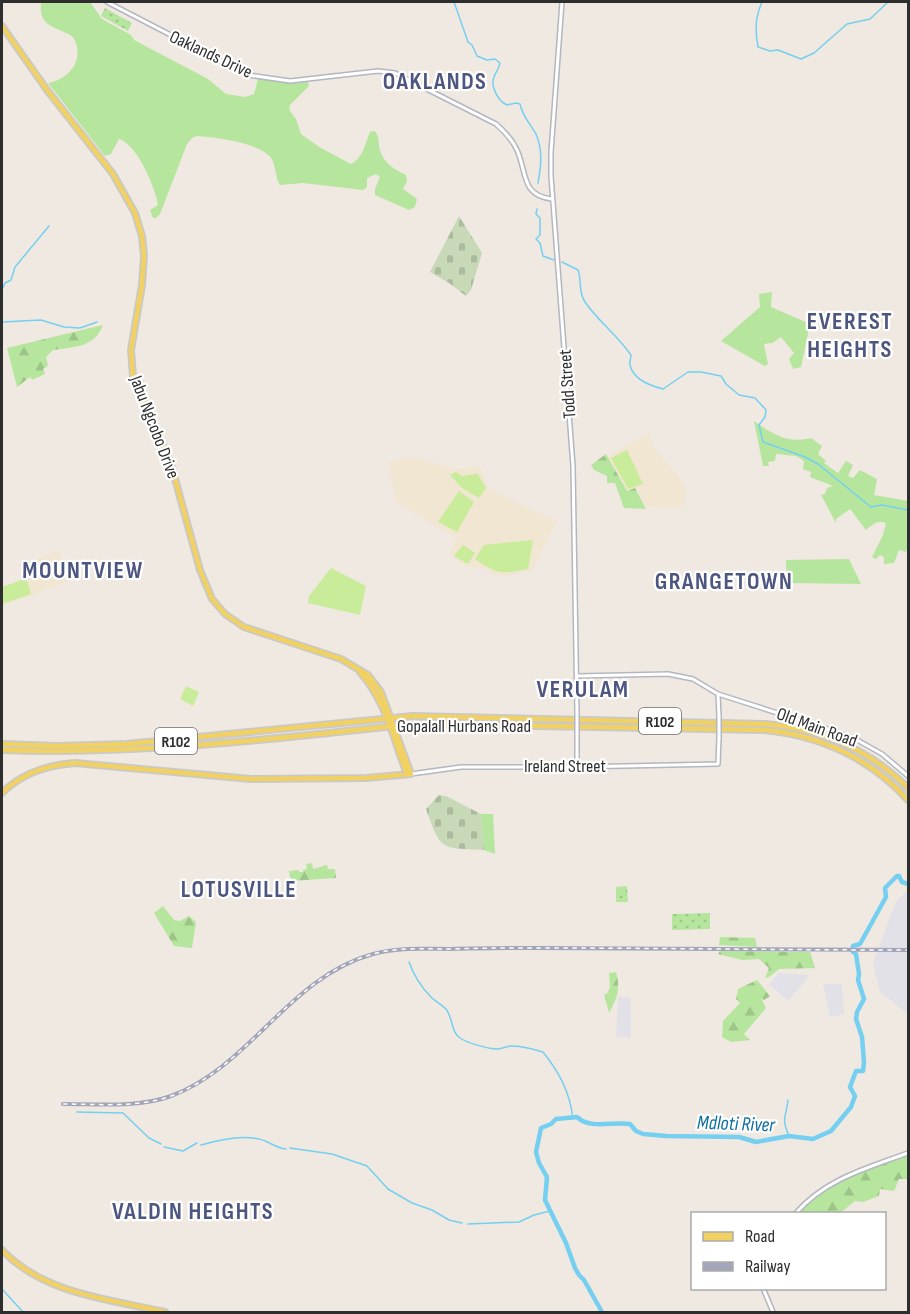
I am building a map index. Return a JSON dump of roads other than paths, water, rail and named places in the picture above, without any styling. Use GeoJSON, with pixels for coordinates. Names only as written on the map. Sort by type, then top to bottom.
{"type":"FeatureCollection","features":[{"type":"Feature","properties":{"kind":"main road","name":"Jabu Ngcobo Drive"},"geometry":{"type":"LineString","coordinates":[[2,26],[41,82],[113,174],[135,213],[142,236],[144,256],[142,285],[131,350],[134,376],[137,388],[171,464],[200,570],[212,599],[225,614],[244,627],[341,658],[368,675],[381,692],[409,774]]}},
{"type":"Feature","properties":{"kind":"main road","name":"Jabu Ngcobo Drive"},"geometry":{"type":"LineString","coordinates":[[356,667],[372,685],[389,718]]}},
{"type":"Feature","properties":{"kind":"main road"},"geometry":{"type":"LineString","coordinates":[[381,692],[392,711],[404,717]]}},
{"type":"Feature","properties":{"kind":"main road"},"geometry":{"type":"LineString","coordinates":[[371,719],[380,714],[383,706]]}},
{"type":"Feature","properties":{"kind":"main road","name":"Gopalall Hurbans Road"},"geometry":{"type":"LineString","coordinates":[[2,744],[56,746],[127,744],[404,717],[465,716],[782,725],[820,734],[853,748],[884,767],[909,788]]}},
{"type":"Feature","properties":{"kind":"main road"},"geometry":{"type":"LineString","coordinates":[[399,746],[399,732],[406,725]]}},
{"type":"Feature","properties":{"kind":"main road","name":"Gopalall Hurbans Road"},"geometry":{"type":"LineString","coordinates":[[2,750],[55,752],[162,749],[406,725],[716,729],[780,732],[810,738],[850,755],[878,772],[909,800]]}},
{"type":"Feature","properties":{"kind":"main road"},"geometry":{"type":"LineString","coordinates":[[362,729],[381,729],[387,732],[399,746]]}},
{"type":"Feature","properties":{"kind":"main road","name":"Jabu Ngcobo Drive"},"geometry":{"type":"LineString","coordinates":[[399,746],[402,760],[409,774]]}},
{"type":"Feature","properties":{"kind":"main road"},"geometry":{"type":"LineString","coordinates":[[392,776],[403,769],[402,760]]}},
{"type":"Feature","properties":{"kind":"main road"},"geometry":{"type":"LineString","coordinates":[[2,793],[21,778],[35,771],[50,766],[75,763],[251,779],[409,774]]}},
{"type":"Feature","properties":{"kind":"main road"},"geometry":{"type":"LineString","coordinates":[[2,1250],[25,1271],[47,1283],[165,1312]]}},
{"type":"Feature","properties":{"kind":"street","name":"Oaklands Drive"},"geometry":{"type":"LineString","coordinates":[[107,2],[248,75],[290,81],[378,71],[394,73],[496,124],[506,133],[518,151],[529,188],[539,197],[552,199]]}},
{"type":"Feature","properties":{"kind":"street","name":"Todd Street"},"geometry":{"type":"LineString","coordinates":[[562,2],[551,152],[552,199],[573,466],[578,676],[577,767]]}},
{"type":"Feature","properties":{"kind":"street"},"geometry":{"type":"LineString","coordinates":[[671,668],[676,675]]}},
{"type":"Feature","properties":{"kind":"street"},"geometry":{"type":"LineString","coordinates":[[578,676],[676,675]]}},
{"type":"Feature","properties":{"kind":"street","name":"Old Main Road"},"geometry":{"type":"LineString","coordinates":[[676,675],[693,679],[718,694],[853,738],[882,754],[909,776]]}},
{"type":"Feature","properties":{"kind":"street","name":"Ireland Street"},"geometry":{"type":"LineString","coordinates":[[409,774],[468,767],[718,764],[718,694]]}},
{"type":"Feature","properties":{"kind":"street"},"geometry":{"type":"LineString","coordinates":[[797,1212],[818,1192],[837,1180],[909,1153]]}},
{"type":"Feature","properties":{"kind":"street"},"geometry":{"type":"LineString","coordinates":[[764,1290],[773,1312]]}},
{"type":"Feature","properties":{"kind":"waterway"},"geometry":{"type":"LineString","coordinates":[[454,2],[468,42],[477,56],[487,60],[495,59],[500,63],[493,81],[498,97],[507,105],[520,104],[536,134],[541,165],[538,183]]}},
{"type":"Feature","properties":{"kind":"waterway"},"geometry":{"type":"LineString","coordinates":[[762,2],[756,24],[758,47],[770,51],[778,50],[801,59],[814,53],[847,24],[870,19],[888,2]]}},
{"type":"Feature","properties":{"kind":"waterway"},"geometry":{"type":"LineString","coordinates":[[537,209],[536,214],[540,218],[540,235],[536,239],[540,243],[543,256],[554,260]]}},
{"type":"Feature","properties":{"kind":"waterway"},"geometry":{"type":"LineString","coordinates":[[2,290],[5,283],[11,280],[15,267],[49,226]]}},
{"type":"Feature","properties":{"kind":"waterway"},"geometry":{"type":"LineString","coordinates":[[562,262],[578,270],[583,298],[631,355],[630,365],[639,378],[663,389],[688,372],[721,376],[726,384],[739,395],[755,398],[766,410],[765,417],[759,425],[763,442],[818,464],[871,507],[882,505],[908,510]]}},
{"type":"Feature","properties":{"kind":"waterway"},"geometry":{"type":"LineString","coordinates":[[2,322],[41,320],[64,327],[80,328],[97,322]]}},
{"type":"Feature","properties":{"kind":"waterway","name":"Mdloti River"},"geometry":{"type":"LineString","coordinates":[[602,1312],[575,1268],[566,1243],[545,1200],[547,1177],[536,1152],[541,1128],[556,1119],[577,1117],[595,1124],[630,1124],[636,1131],[643,1134],[739,1137],[756,1142],[789,1136],[813,1139],[831,1131],[851,1107],[855,1096],[850,1087],[856,1071],[863,1071],[862,1037],[856,1019],[864,999],[858,980],[859,974],[853,946],[860,944],[886,897],[885,888],[897,876],[902,882],[908,884]]}},
{"type":"Feature","properties":{"kind":"waterway"},"geometry":{"type":"LineString","coordinates":[[409,962],[424,989],[446,1009],[455,1032],[460,1038],[489,1048],[518,1046],[543,1052],[563,1083],[573,1119]]}},
{"type":"Feature","properties":{"kind":"waterway"},"geometry":{"type":"LineString","coordinates":[[788,1100],[785,1121],[789,1136]]}},
{"type":"Feature","properties":{"kind":"waterway"},"geometry":{"type":"LineString","coordinates":[[77,1112],[123,1113],[149,1138],[161,1144]]}},
{"type":"Feature","properties":{"kind":"waterway"},"geometry":{"type":"LineString","coordinates":[[201,1145],[222,1140],[252,1138],[286,1149]]}},
{"type":"Feature","properties":{"kind":"waterway"},"geometry":{"type":"LineString","coordinates":[[164,1147],[183,1151],[197,1143]]}},
{"type":"Feature","properties":{"kind":"waterway"},"geometry":{"type":"LineString","coordinates":[[290,1148],[332,1154],[367,1166],[388,1189],[412,1203],[432,1210],[449,1220],[462,1223]]}},
{"type":"Feature","properties":{"kind":"waterway"},"geometry":{"type":"LineString","coordinates":[[468,1224],[519,1222],[550,1211]]}},
{"type":"Feature","properties":{"kind":"waterway"},"geometry":{"type":"LineString","coordinates":[[2,1289],[23,1312]]}},
{"type":"Feature","properties":{"kind":"railway"},"geometry":{"type":"LineString","coordinates":[[63,1104],[132,1104],[158,1100],[199,1083],[224,1065],[293,1001],[317,982],[343,966],[373,954],[392,950],[514,948],[908,950]]}},
{"type":"Feature","properties":{"kind":"district","name":"OAKLANDS"},"geometry":{"type":"Point","coordinates":[435,81]}},
{"type":"Feature","properties":{"kind":"district","name":"EVEREST HEIGHTS"},"geometry":{"type":"Point","coordinates":[850,335]}},
{"type":"Feature","properties":{"kind":"district","name":"MOUNTVIEW"},"geometry":{"type":"Point","coordinates":[83,570]}},
{"type":"Feature","properties":{"kind":"district","name":"GRANGETOWN"},"geometry":{"type":"Point","coordinates":[724,581]}},
{"type":"Feature","properties":{"kind":"district","name":"VERULAM"},"geometry":{"type":"Point","coordinates":[583,689]}},
{"type":"Feature","properties":{"kind":"district","name":"LOTUSVILLE"},"geometry":{"type":"Point","coordinates":[239,889]}},
{"type":"Feature","properties":{"kind":"district","name":"VALDIN HEIGHTS"},"geometry":{"type":"Point","coordinates":[193,1211]}}]}
